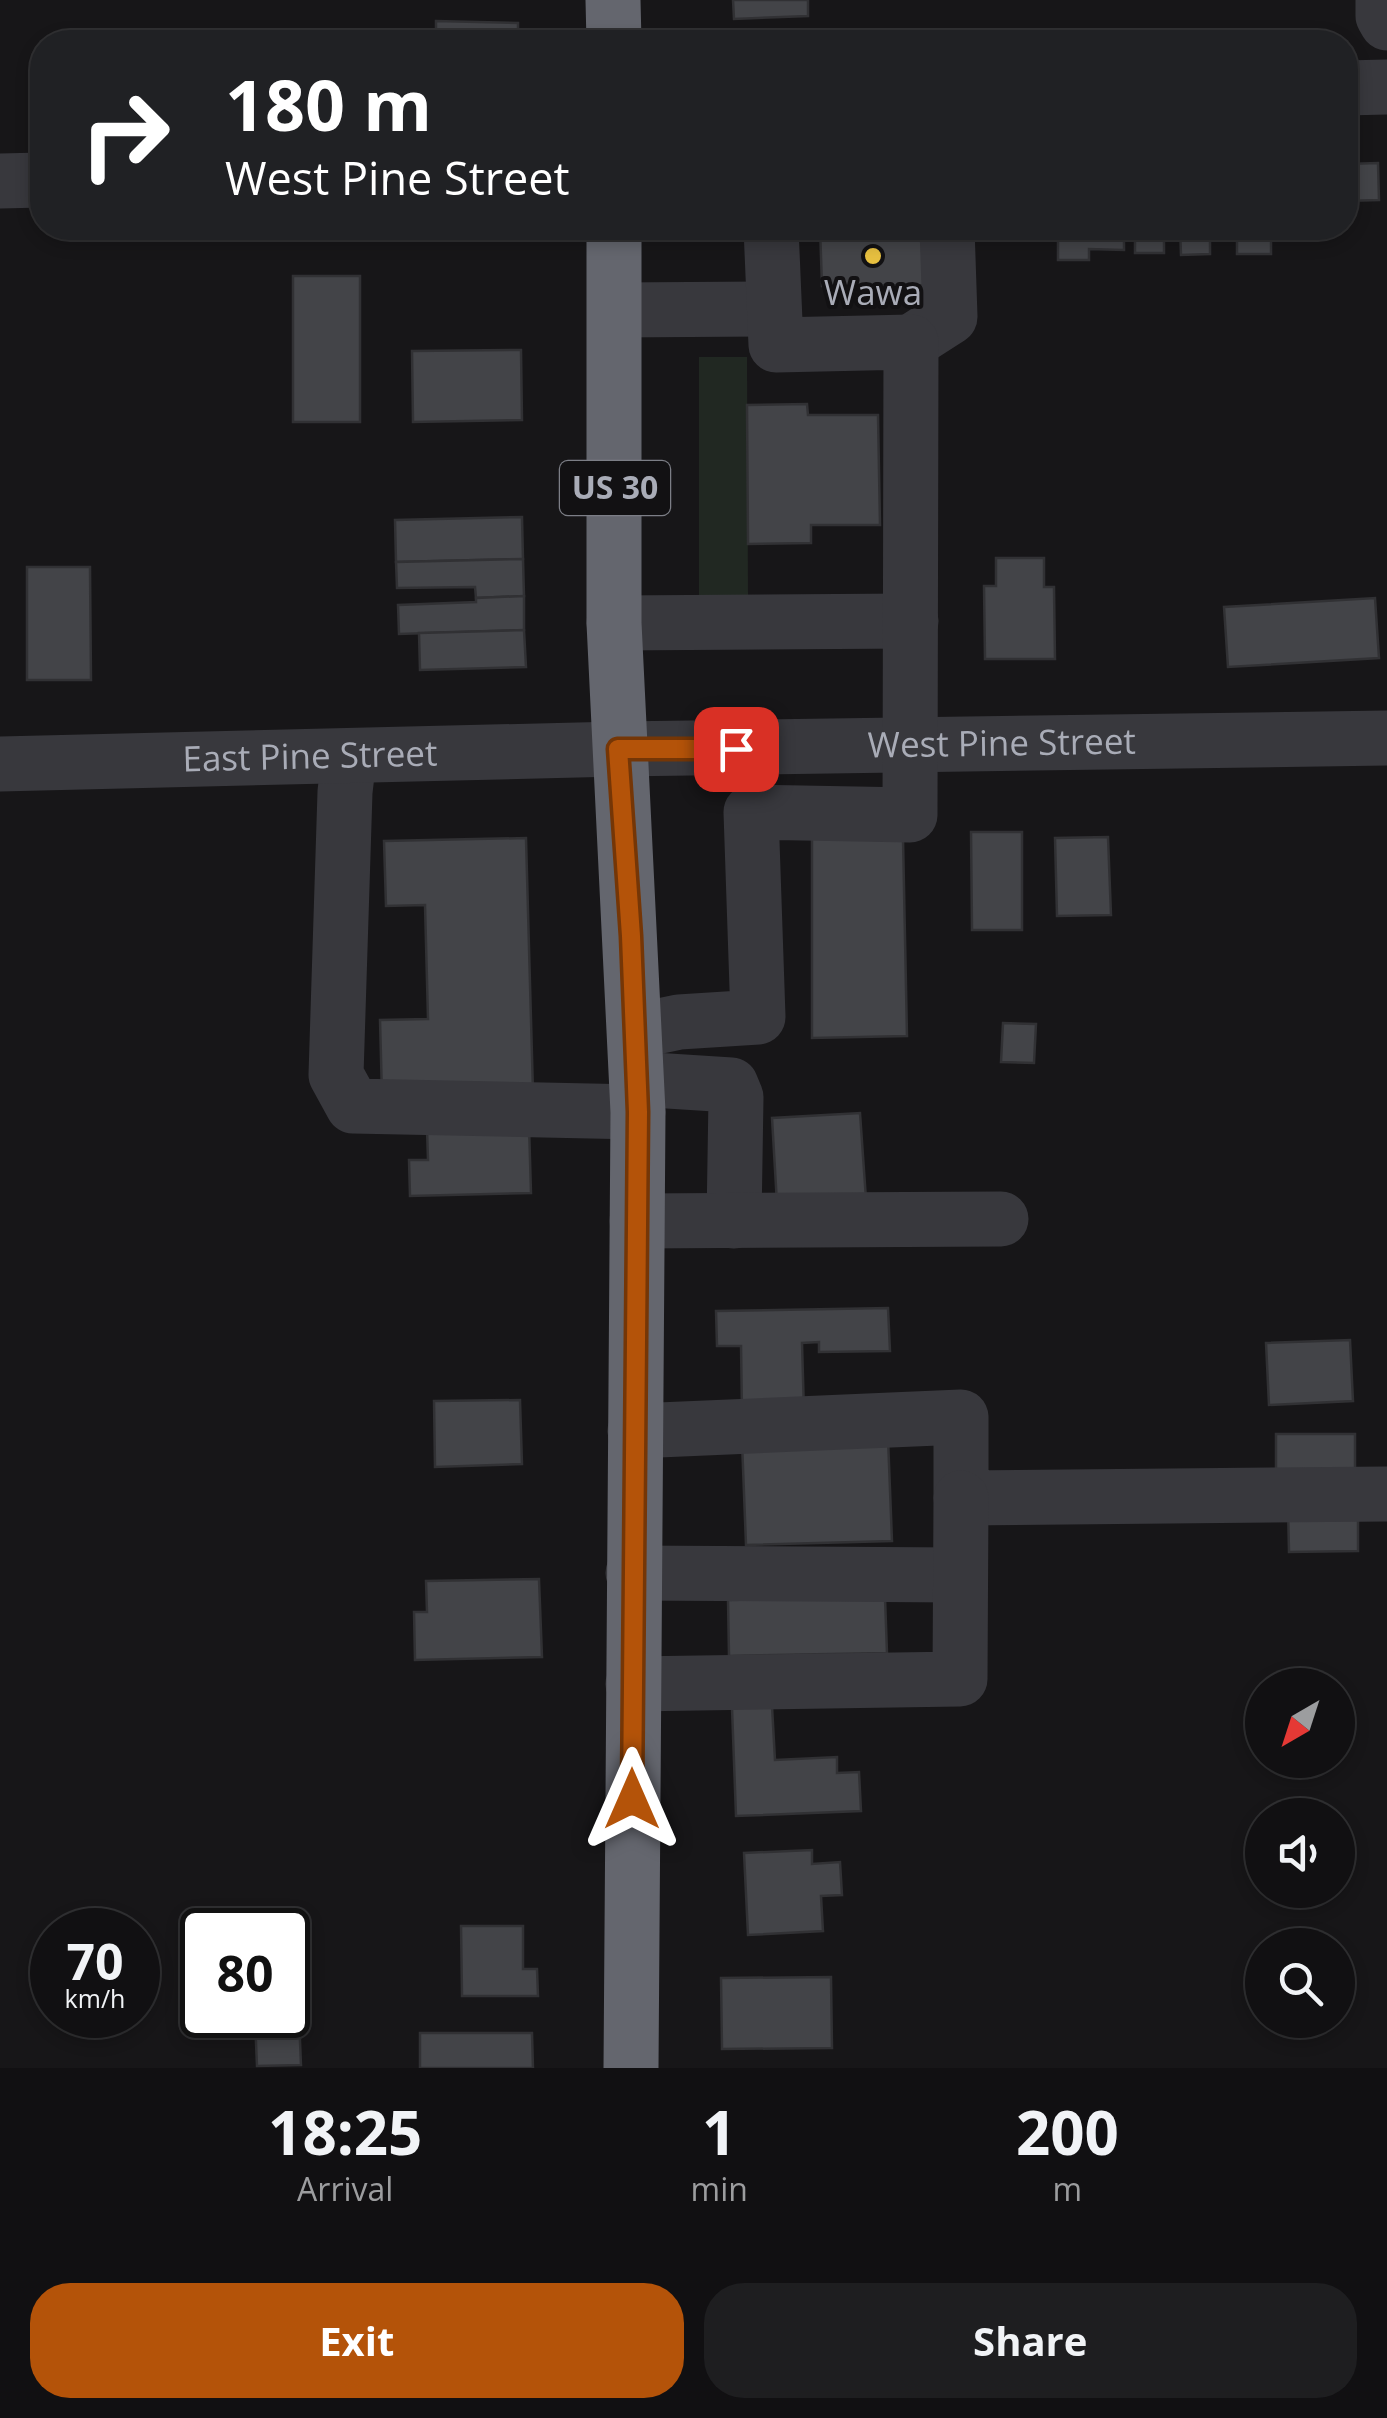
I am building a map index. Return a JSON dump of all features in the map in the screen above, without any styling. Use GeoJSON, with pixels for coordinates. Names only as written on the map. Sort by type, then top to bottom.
{"type":"FeatureCollection","features":[{"type":"Feature","properties":{"kind":"highway"},"geometry":{"type":"LineString","coordinates":[[614,0],[614,30]]}},
{"type":"Feature","properties":{"kind":"highway","name":"US 30"},"geometry":{"type":"LineString","coordinates":[[614,240],[614,623],[637,1074],[631,2068]]}},
{"type":"Feature","properties":{"kind":"street"},"geometry":{"type":"LineString","coordinates":[[1384,0],[1383,16],[1387,23]]}},
{"type":"Feature","properties":{"kind":"street"},"geometry":{"type":"LineString","coordinates":[[1358,88],[1387,87]]}},
{"type":"Feature","properties":{"kind":"street"},"geometry":{"type":"LineString","coordinates":[[0,181],[30,180]]}},
{"type":"Feature","properties":{"kind":"street"},"geometry":{"type":"LineString","coordinates":[[771,240],[776,345],[911,342],[950,316],[947,240]]}},
{"type":"Feature","properties":{"kind":"street"},"geometry":{"type":"LineString","coordinates":[[616,310],[774,310]]}},
{"type":"Feature","properties":{"kind":"street"},"geometry":{"type":"LineString","coordinates":[[637,1074],[680,1022],[758,1017],[751,812],[910,815],[911,342]]}},
{"type":"Feature","properties":{"kind":"street"},"geometry":{"type":"LineString","coordinates":[[614,623],[911,621]]}},
{"type":"Feature","properties":{"kind":"street","name":"West Pine Street"},"geometry":{"type":"LineString","coordinates":[[618,749],[1387,738]]}},
{"type":"Feature","properties":{"kind":"street","name":"East Pine Street"},"geometry":{"type":"LineString","coordinates":[[0,764],[618,749]]}},
{"type":"Feature","properties":{"kind":"street"},"geometry":{"type":"LineString","coordinates":[[349,757],[336,1075],[353,1106],[637,1074],[731,1085],[736,1097],[734,1220]]}},
{"type":"Feature","properties":{"kind":"street"},"geometry":{"type":"LineString","coordinates":[[636,1221],[1002,1220]]}},
{"type":"Feature","properties":{"kind":"street"},"geometry":{"type":"LineString","coordinates":[[633,1684],[960,1680],[962,1417],[635,1431]]}},
{"type":"Feature","properties":{"kind":"street"},"geometry":{"type":"LineString","coordinates":[[961,1498],[1387,1494]]}},
{"type":"Feature","properties":{"kind":"street"},"geometry":{"type":"LineString","coordinates":[[633,1573],[960,1575]]}},
{"type":"Feature","properties":{"kind":"shaded area"},"geometry":{"type":"Polygon","coordinates":[[[699,357],[747,357],[748,596],[699,595],[699,357]]]}},
{"type":"Feature","properties":{"kind":"building"},"geometry":{"type":"Polygon","coordinates":[[[733,0],[808,0],[808,16],[734,19],[733,0]]]}},
{"type":"Feature","properties":{"kind":"building"},"geometry":{"type":"Polygon","coordinates":[[[436,21],[518,23],[518,30],[436,30],[436,21]]]}},
{"type":"Feature","properties":{"kind":"building"},"geometry":{"type":"Polygon","coordinates":[[[1378,163],[1379,200],[1358,201],[1358,164],[1378,163]]]}},
{"type":"Feature","properties":{"kind":"building","name":"Wawa"},"geometry":{"type":"Polygon","coordinates":[[[820,240],[925,240],[925,285],[822,286],[820,240]]]}},
{"type":"Feature","properties":{"kind":"building"},"geometry":{"type":"Polygon","coordinates":[[[1058,240],[1124,240],[1124,250],[1089,249],[1089,260],[1058,260],[1058,240]]]}},
{"type":"Feature","properties":{"kind":"building"},"geometry":{"type":"Polygon","coordinates":[[[1135,240],[1164,240],[1164,253],[1135,253],[1135,240]]]}},
{"type":"Feature","properties":{"kind":"building"},"geometry":{"type":"Polygon","coordinates":[[[1180,240],[1210,240],[1210,254],[1181,255],[1180,240]]]}},
{"type":"Feature","properties":{"kind":"building"},"geometry":{"type":"Polygon","coordinates":[[[1237,240],[1271,240],[1271,254],[1237,254],[1237,240]]]}},
{"type":"Feature","properties":{"kind":"building"},"geometry":{"type":"Polygon","coordinates":[[[293,276],[360,276],[360,422],[293,422],[293,276]]]}},
{"type":"Feature","properties":{"kind":"building"},"geometry":{"type":"Polygon","coordinates":[[[521,350],[522,420],[413,422],[412,351],[521,350]]]}},
{"type":"Feature","properties":{"kind":"building"},"geometry":{"type":"Polygon","coordinates":[[[807,404],[808,415],[878,415],[880,525],[811,525],[811,543],[748,544],[747,405],[807,404]]]}},
{"type":"Feature","properties":{"kind":"building"},"geometry":{"type":"Polygon","coordinates":[[[522,517],[523,559],[396,562],[395,520],[522,517]]]}},
{"type":"Feature","properties":{"kind":"building"},"geometry":{"type":"Polygon","coordinates":[[[996,558],[1044,558],[1044,587],[1054,587],[1055,659],[985,659],[984,586],[996,586],[996,558]]]}},
{"type":"Feature","properties":{"kind":"building"},"geometry":{"type":"Polygon","coordinates":[[[523,559],[524,596],[476,598],[475,587],[397,588],[396,562],[523,559]]]}},
{"type":"Feature","properties":{"kind":"building"},"geometry":{"type":"Polygon","coordinates":[[[27,567],[90,567],[91,680],[27,680],[27,567]]]}},
{"type":"Feature","properties":{"kind":"building"},"geometry":{"type":"Polygon","coordinates":[[[524,596],[524,630],[399,634],[398,605],[524,596]]]}},
{"type":"Feature","properties":{"kind":"building"},"geometry":{"type":"Polygon","coordinates":[[[1375,598],[1379,658],[1228,667],[1224,607],[1375,598]]]}},
{"type":"Feature","properties":{"kind":"building"},"geometry":{"type":"Polygon","coordinates":[[[524,630],[526,667],[420,670],[419,633],[524,630]]]}},
{"type":"Feature","properties":{"kind":"building"},"geometry":{"type":"Polygon","coordinates":[[[971,832],[1022,832],[1022,930],[972,930],[971,832]]]}},
{"type":"Feature","properties":{"kind":"building"},"geometry":{"type":"Polygon","coordinates":[[[812,834],[903,838],[907,1036],[812,1038],[812,834]]]}},
{"type":"Feature","properties":{"kind":"building"},"geometry":{"type":"Polygon","coordinates":[[[1108,837],[1111,915],[1057,916],[1055,838],[1108,837]]]}},
{"type":"Feature","properties":{"kind":"building"},"geometry":{"type":"Polygon","coordinates":[[[526,838],[533,1092],[382,1096],[380,1020],[428,1019],[425,905],[386,906],[384,841],[526,838]]]}},
{"type":"Feature","properties":{"kind":"building"},"geometry":{"type":"Polygon","coordinates":[[[1003,1023],[1036,1024],[1034,1063],[1001,1062],[1003,1023]]]}},
{"type":"Feature","properties":{"kind":"building"},"geometry":{"type":"Polygon","coordinates":[[[860,1113],[866,1199],[777,1204],[772,1118],[860,1113]]]}},
{"type":"Feature","properties":{"kind":"building"},"geometry":{"type":"Polygon","coordinates":[[[529,1125],[531,1193],[410,1196],[409,1160],[428,1160],[427,1129],[529,1125]]]}},
{"type":"Feature","properties":{"kind":"building"},"geometry":{"type":"Polygon","coordinates":[[[888,1308],[890,1351],[819,1352],[819,1342],[802,1343],[804,1412],[742,1413],[741,1346],[717,1346],[716,1311],[888,1308]]]}},
{"type":"Feature","properties":{"kind":"building"},"geometry":{"type":"Polygon","coordinates":[[[1350,1340],[1353,1401],[1269,1405],[1266,1343],[1350,1340]]]}},
{"type":"Feature","properties":{"kind":"building"},"geometry":{"type":"Polygon","coordinates":[[[520,1400],[522,1464],[435,1467],[434,1401],[520,1400]]]}},
{"type":"Feature","properties":{"kind":"building"},"geometry":{"type":"Polygon","coordinates":[[[1276,1434],[1355,1434],[1355,1479],[1276,1479],[1276,1434]]]}},
{"type":"Feature","properties":{"kind":"building"},"geometry":{"type":"Polygon","coordinates":[[[888,1438],[892,1541],[746,1545],[742,1442],[888,1438]]]}},
{"type":"Feature","properties":{"kind":"building"},"geometry":{"type":"Polygon","coordinates":[[[1358,1507],[1358,1551],[1289,1552],[1288,1508],[1358,1507]]]}},
{"type":"Feature","properties":{"kind":"building"},"geometry":{"type":"Polygon","coordinates":[[[539,1579],[542,1657],[415,1660],[414,1612],[427,1612],[426,1581],[539,1579]]]}},
{"type":"Feature","properties":{"kind":"building"},"geometry":{"type":"Polygon","coordinates":[[[885,1597],[887,1653],[729,1656],[728,1600],[885,1597]]]}},
{"type":"Feature","properties":{"kind":"building"},"geometry":{"type":"Polygon","coordinates":[[[772,1706],[775,1760],[837,1757],[837,1773],[859,1772],[861,1811],[736,1816],[732,1708],[772,1706]]]}},
{"type":"Feature","properties":{"kind":"building"},"geometry":{"type":"Polygon","coordinates":[[[812,1850],[812,1864],[840,1862],[842,1895],[821,1896],[823,1931],[748,1935],[744,1853],[812,1850]]]}},
{"type":"Feature","properties":{"kind":"building"},"geometry":{"type":"Polygon","coordinates":[[[461,1926],[523,1926],[523,1969],[537,1969],[538,1996],[462,1996],[461,1926]]]}},
{"type":"Feature","properties":{"kind":"building"},"geometry":{"type":"Polygon","coordinates":[[[831,1977],[832,2048],[722,2049],[721,1978],[831,1977]]]}},
{"type":"Feature","properties":{"kind":"building"},"geometry":{"type":"Polygon","coordinates":[[[420,2033],[532,2033],[533,2068],[420,2068],[420,2033]]]}},
{"type":"Feature","properties":{"kind":"building"},"geometry":{"type":"Polygon","coordinates":[[[256,2038],[300,2038],[301,2065],[257,2066],[256,2038]]]}},
{"type":"Feature","properties":{"kind":"place","name":"Wawa"},"geometry":{"type":"Point","coordinates":[873,256]}},
{"type":"Feature","properties":{"kind":"route"},"geometry":{"type":"LineString","coordinates":[[632,1799],[638,1112],[618,749],[736,749]]}}]}
